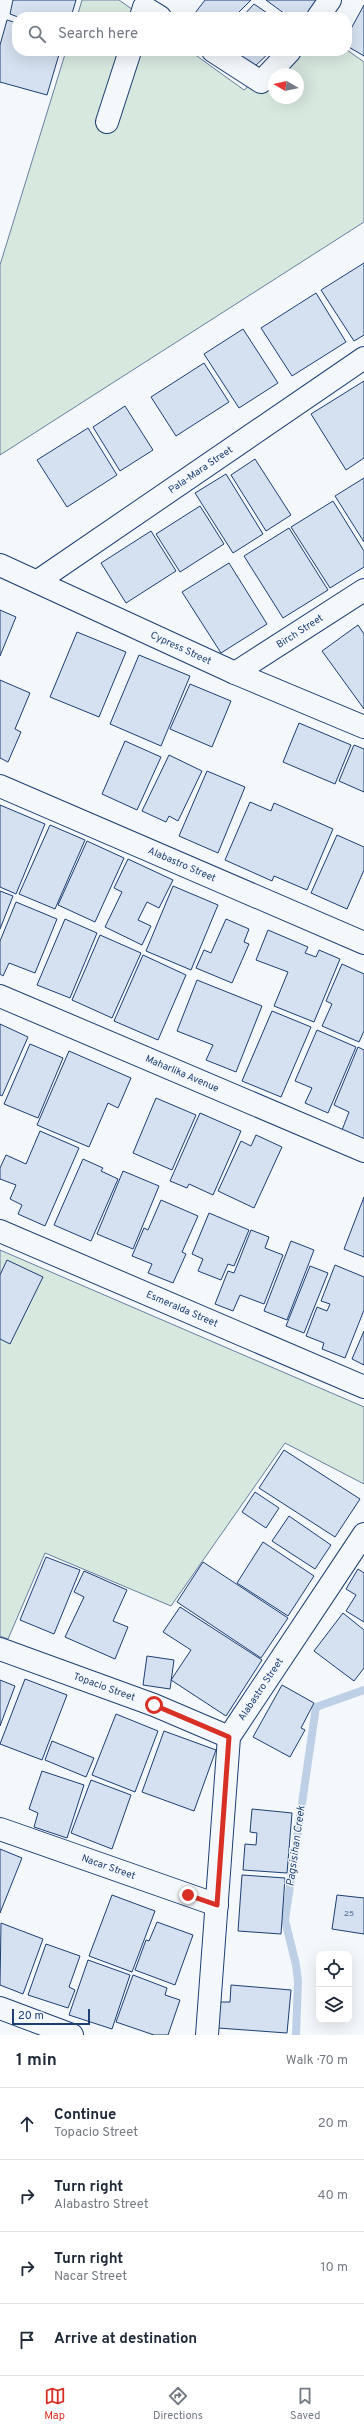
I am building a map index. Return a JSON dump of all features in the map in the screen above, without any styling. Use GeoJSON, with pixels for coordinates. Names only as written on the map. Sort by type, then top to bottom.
{"type":"FeatureCollection","features":[{"type":"Feature","properties":{"kind":"street"},"geometry":{"type":"LineString","coordinates":[[322,12],[330,0]]}},
{"type":"Feature","properties":{"kind":"street"},"geometry":{"type":"LineString","coordinates":[[142,12],[144,7],[152,12]]}},
{"type":"Feature","properties":{"kind":"street"},"geometry":{"type":"LineString","coordinates":[[107,122],[128,56]]}},
{"type":"Feature","properties":{"kind":"street"},"geometry":{"type":"LineString","coordinates":[[221,56],[262,82],[285,56]]}},
{"type":"Feature","properties":{"kind":"street","name":"Pala-Mara Street"},"geometry":{"type":"LineString","coordinates":[[38,582],[364,358]]}},
{"type":"Feature","properties":{"kind":"street","name":"Cypress Street"},"geometry":{"type":"LineString","coordinates":[[0,565],[235,673],[364,727]]}},
{"type":"Feature","properties":{"kind":"street","name":"Birch Street"},"geometry":{"type":"LineString","coordinates":[[235,673],[364,590]]}},
{"type":"Feature","properties":{"kind":"street","name":"Alabastro Street"},"geometry":{"type":"LineString","coordinates":[[0,786],[364,943]]}},
{"type":"Feature","properties":{"kind":"street","name":"Maharlika Avenue"},"geometry":{"type":"LineString","coordinates":[[0,996],[364,1151]]}},
{"type":"Feature","properties":{"kind":"street","name":"Esmeralda Street"},"geometry":{"type":"LineString","coordinates":[[0,1231],[364,1387]]}},
{"type":"Feature","properties":{"kind":"street","name":"Alabastro Street"},"geometry":{"type":"LineString","coordinates":[[207,2035],[229,1737],[364,1534]]}},
{"type":"Feature","properties":{"kind":"street","name":"Topacio Street"},"geometry":{"type":"LineString","coordinates":[[0,1649],[154,1705],[229,1737]]}},
{"type":"Feature","properties":{"kind":"street","name":"Nacar Street"},"geometry":{"type":"LineString","coordinates":[[0,1829],[217,1905]]}},
{"type":"Feature","properties":{"kind":"street"},"geometry":{"type":"LineString","coordinates":[[0,2008],[72,2035]]}},
{"type":"Feature","properties":{"kind":"shaded area"},"geometry":{"type":"Polygon","coordinates":[[[82,0],[119,0],[136,12],[78,12],[82,0]]]}},
{"type":"Feature","properties":{"kind":"shaded area"},"geometry":{"type":"Polygon","coordinates":[[[352,54],[364,62],[364,222],[0,455],[0,265],[64,56],[197,56],[244,90],[268,69],[268,104],[304,104],[304,68],[269,68],[283,56],[352,56],[352,54]]]}},
{"type":"Feature","properties":{"kind":"shaded area"},"geometry":{"type":"Polygon","coordinates":[[[0,1250],[364,1407],[364,1484],[285,1443],[171,1606],[45,1553],[8,1639],[0,1636],[0,1250]]]}},
{"type":"Feature","properties":{"kind":"building"},"geometry":{"type":"Polygon","coordinates":[[[13,0],[76,0],[72,12],[12,12],[12,15],[10,14],[13,0]]]}},
{"type":"Feature","properties":{"kind":"building"},"geometry":{"type":"Polygon","coordinates":[[[205,0],[251,0],[239,12],[196,12],[205,0]]]}},
{"type":"Feature","properties":{"kind":"building"},"geometry":{"type":"Polygon","coordinates":[[[266,0],[318,0],[310,12],[282,12],[266,0]]]}},
{"type":"Feature","properties":{"kind":"building"},"geometry":{"type":"Polygon","coordinates":[[[254,4],[266,12],[247,12],[254,4]]]}},
{"type":"Feature","properties":{"kind":"building"},"geometry":{"type":"Polygon","coordinates":[[[364,5],[364,56],[352,49],[352,27],[364,5]]]}},
{"type":"Feature","properties":{"kind":"building"},"geometry":{"type":"Polygon","coordinates":[[[7,20],[12,22],[12,56],[59,56],[47,95],[0,82],[0,45],[7,20]]]}},
{"type":"Feature","properties":{"kind":"building"},"geometry":{"type":"Polygon","coordinates":[[[239,56],[266,56],[253,68],[239,56]]]}},
{"type":"Feature","properties":{"kind":"building"},"geometry":{"type":"Polygon","coordinates":[[[364,263],[364,335],[354,341],[321,290],[364,263]]]}},
{"type":"Feature","properties":{"kind":"building"},"geometry":{"type":"Polygon","coordinates":[[[316,293],[346,342],[292,376],[261,328],[316,293]]]}},
{"type":"Feature","properties":{"kind":"building"},"geometry":{"type":"Polygon","coordinates":[[[243,329],[278,383],[239,408],[204,354],[243,329]]]}},
{"type":"Feature","properties":{"kind":"building"},"geometry":{"type":"Polygon","coordinates":[[[204,363],[229,402],[176,436],[151,397],[204,363]]]}},
{"type":"Feature","properties":{"kind":"building"},"geometry":{"type":"Polygon","coordinates":[[[364,381],[364,458],[346,470],[311,414],[364,381]]]}},
{"type":"Feature","properties":{"kind":"building"},"geometry":{"type":"Polygon","coordinates":[[[125,406],[153,450],[120,471],[93,427],[125,406]]]}},
{"type":"Feature","properties":{"kind":"building"},"geometry":{"type":"Polygon","coordinates":[[[88,428],[117,475],[67,507],[37,460],[88,428]]]}},
{"type":"Feature","properties":{"kind":"building"},"geometry":{"type":"Polygon","coordinates":[[[255,459],[291,515],[266,531],[231,475],[255,459]]]}},
{"type":"Feature","properties":{"kind":"building"},"geometry":{"type":"Polygon","coordinates":[[[226,474],[263,534],[233,553],[195,493],[226,474]]]}},
{"type":"Feature","properties":{"kind":"building"},"geometry":{"type":"Polygon","coordinates":[[[364,478],[364,542],[335,496],[364,478]]]}},
{"type":"Feature","properties":{"kind":"building"},"geometry":{"type":"Polygon","coordinates":[[[333,501],[364,551],[364,567],[330,588],[291,527],[333,501]]]}},
{"type":"Feature","properties":{"kind":"building"},"geometry":{"type":"Polygon","coordinates":[[[200,506],[224,544],[180,572],[156,534],[200,506]]]}},
{"type":"Feature","properties":{"kind":"building"},"geometry":{"type":"Polygon","coordinates":[[[289,528],[328,590],[283,618],[244,556],[289,528]]]}},
{"type":"Feature","properties":{"kind":"building"},"geometry":{"type":"Polygon","coordinates":[[[151,531],[176,571],[126,603],[101,563],[151,531]]]}},
{"type":"Feature","properties":{"kind":"building"},"geometry":{"type":"Polygon","coordinates":[[[229,563],[267,624],[221,653],[182,592],[229,563]]]}},
{"type":"Feature","properties":{"kind":"building"},"geometry":{"type":"Polygon","coordinates":[[[0,610],[16,617],[0,656],[0,610]]]}},
{"type":"Feature","properties":{"kind":"building"},"geometry":{"type":"Polygon","coordinates":[[[358,625],[364,634],[364,709],[322,651],[358,625]]]}},
{"type":"Feature","properties":{"kind":"building"},"geometry":{"type":"Polygon","coordinates":[[[77,632],[126,652],[99,717],[50,697],[77,632]]]}},
{"type":"Feature","properties":{"kind":"building"},"geometry":{"type":"Polygon","coordinates":[[[139,655],[190,676],[161,746],[110,724],[139,655]]]}},
{"type":"Feature","properties":{"kind":"building"},"geometry":{"type":"Polygon","coordinates":[[[0,680],[30,693],[15,729],[21,732],[8,762],[0,758],[0,680]]]}},
{"type":"Feature","properties":{"kind":"building"},"geometry":{"type":"Polygon","coordinates":[[[190,684],[231,701],[212,747],[170,729],[190,684]]]}},
{"type":"Feature","properties":{"kind":"building"},"geometry":{"type":"Polygon","coordinates":[[[299,723],[351,745],[335,784],[283,762],[299,723]]]}},
{"type":"Feature","properties":{"kind":"building"},"geometry":{"type":"Polygon","coordinates":[[[125,741],[161,757],[137,810],[102,794],[125,741]]]}},
{"type":"Feature","properties":{"kind":"building"},"geometry":{"type":"Polygon","coordinates":[[[354,745],[364,749],[364,792],[339,781],[354,745]]]}},
{"type":"Feature","properties":{"kind":"building"},"geometry":{"type":"Polygon","coordinates":[[[169,755],[202,771],[178,821],[169,816],[166,822],[142,811],[169,755]]]}},
{"type":"Feature","properties":{"kind":"building"},"geometry":{"type":"Polygon","coordinates":[[[207,771],[245,787],[218,853],[179,836],[207,771]]]}},
{"type":"Feature","properties":{"kind":"building"},"geometry":{"type":"Polygon","coordinates":[[[250,802],[271,811],[274,803],[333,829],[307,890],[274,876],[272,881],[225,860],[250,802]]]}},
{"type":"Feature","properties":{"kind":"building"},"geometry":{"type":"Polygon","coordinates":[[[0,805],[45,824],[16,894],[0,887],[0,805]]]}},
{"type":"Feature","properties":{"kind":"building"},"geometry":{"type":"Polygon","coordinates":[[[50,825],[85,840],[55,909],[19,894],[50,825]]]}},
{"type":"Feature","properties":{"kind":"building"},"geometry":{"type":"Polygon","coordinates":[[[337,835],[364,847],[364,870],[347,909],[311,893],[337,835]]]}},
{"type":"Feature","properties":{"kind":"building"},"geometry":{"type":"Polygon","coordinates":[[[87,841],[124,858],[95,922],[58,905],[87,841]]]}},
{"type":"Feature","properties":{"kind":"building"},"geometry":{"type":"Polygon","coordinates":[[[128,859],[173,880],[159,908],[147,902],[138,920],[151,926],[142,945],[105,927],[122,892],[114,888],[128,859]]]}},
{"type":"Feature","properties":{"kind":"building"},"geometry":{"type":"Polygon","coordinates":[[[173,886],[218,905],[191,970],[146,951],[173,886]]]}},
{"type":"Feature","properties":{"kind":"building"},"geometry":{"type":"Polygon","coordinates":[[[0,891],[13,896],[0,929],[0,891]]]}},
{"type":"Feature","properties":{"kind":"building"},"geometry":{"type":"Polygon","coordinates":[[[16,902],[57,919],[35,973],[9,963],[3,976],[0,974],[0,941],[16,902]]]}},
{"type":"Feature","properties":{"kind":"building"},"geometry":{"type":"Polygon","coordinates":[[[65,919],[97,933],[70,998],[37,985],[65,919]]]}},
{"type":"Feature","properties":{"kind":"building"},"geometry":{"type":"Polygon","coordinates":[[[226,919],[249,929],[244,942],[249,944],[232,983],[196,968],[204,950],[211,953],[226,919]]]}},
{"type":"Feature","properties":{"kind":"building"},"geometry":{"type":"Polygon","coordinates":[[[268,930],[308,947],[305,953],[316,957],[319,950],[340,959],[314,1022],[274,1006],[288,972],[256,960],[268,930]]]}},
{"type":"Feature","properties":{"kind":"building"},"geometry":{"type":"Polygon","coordinates":[[[100,935],[141,953],[112,1018],[72,1000],[100,935]]]}},
{"type":"Feature","properties":{"kind":"building"},"geometry":{"type":"Polygon","coordinates":[[[143,955],[186,975],[158,1040],[114,1021],[143,955]]]}},
{"type":"Feature","properties":{"kind":"building"},"geometry":{"type":"Polygon","coordinates":[[[342,964],[364,974],[364,1031],[359,1042],[322,1026],[332,1004],[326,1001],[342,964]]]}},
{"type":"Feature","properties":{"kind":"building"},"geometry":{"type":"Polygon","coordinates":[[[197,980],[262,1006],[236,1072],[206,1060],[213,1045],[177,1031],[197,980]]]}},
{"type":"Feature","properties":{"kind":"building"},"geometry":{"type":"Polygon","coordinates":[[[272,1011],[311,1027],[281,1097],[242,1081],[272,1011]]]}},
{"type":"Feature","properties":{"kind":"building"},"geometry":{"type":"Polygon","coordinates":[[[0,1024],[28,1037],[2,1096],[0,1095],[0,1024]]]}},
{"type":"Feature","properties":{"kind":"building"},"geometry":{"type":"Polygon","coordinates":[[[317,1030],[356,1047],[328,1113],[305,1103],[312,1088],[295,1081],[317,1030]]]}},
{"type":"Feature","properties":{"kind":"building"},"geometry":{"type":"Polygon","coordinates":[[[30,1044],[63,1058],[38,1118],[4,1104],[30,1044]]]}},
{"type":"Feature","properties":{"kind":"building"},"geometry":{"type":"Polygon","coordinates":[[[358,1047],[364,1050],[364,1139],[342,1130],[349,1112],[334,1105],[358,1047]]]}},
{"type":"Feature","properties":{"kind":"building"},"geometry":{"type":"Polygon","coordinates":[[[69,1051],[131,1078],[118,1108],[108,1103],[89,1147],[37,1125],[69,1051]]]}},
{"type":"Feature","properties":{"kind":"building"},"geometry":{"type":"Polygon","coordinates":[[[156,1098],[196,1115],[172,1170],[133,1153],[156,1098]]]}},
{"type":"Feature","properties":{"kind":"building"},"geometry":{"type":"Polygon","coordinates":[[[200,1113],[241,1131],[213,1195],[189,1184],[187,1188],[170,1181],[200,1113]]]}},
{"type":"Feature","properties":{"kind":"building"},"geometry":{"type":"Polygon","coordinates":[[[40,1131],[79,1148],[45,1226],[18,1214],[22,1205],[10,1199],[16,1185],[0,1179],[0,1168],[6,1155],[26,1164],[40,1131]]]}},
{"type":"Feature","properties":{"kind":"building"},"geometry":{"type":"Polygon","coordinates":[[[256,1135],[282,1147],[254,1208],[218,1191],[241,1141],[251,1146],[256,1135]]]}},
{"type":"Feature","properties":{"kind":"building"},"geometry":{"type":"Polygon","coordinates":[[[83,1159],[103,1168],[101,1171],[118,1179],[91,1241],[54,1225],[83,1159]]]}},
{"type":"Feature","properties":{"kind":"building"},"geometry":{"type":"Polygon","coordinates":[[[123,1171],[159,1186],[133,1249],[97,1234],[123,1171]]]}},
{"type":"Feature","properties":{"kind":"building"},"geometry":{"type":"Polygon","coordinates":[[[364,1197],[364,1257],[344,1249],[364,1197]]]}},
{"type":"Feature","properties":{"kind":"building"},"geometry":{"type":"Polygon","coordinates":[[[161,1200],[198,1216],[182,1252],[186,1254],[173,1283],[148,1273],[152,1264],[132,1256],[144,1228],[148,1230],[161,1200]]]}},
{"type":"Feature","properties":{"kind":"building"},"geometry":{"type":"Polygon","coordinates":[[[209,1213],[249,1230],[234,1266],[228,1264],[221,1280],[198,1271],[203,1259],[192,1254],[209,1213]]]}},
{"type":"Feature","properties":{"kind":"building"},"geometry":{"type":"Polygon","coordinates":[[[251,1230],[269,1237],[265,1248],[283,1255],[264,1304],[240,1295],[233,1311],[215,1304],[228,1271],[234,1273],[251,1230]]]}},
{"type":"Feature","properties":{"kind":"building"},"geometry":{"type":"Polygon","coordinates":[[[291,1241],[314,1250],[287,1320],[264,1311],[291,1241]]]}},
{"type":"Feature","properties":{"kind":"building"},"geometry":{"type":"Polygon","coordinates":[[[7,1260],[43,1277],[10,1344],[0,1339],[0,1275],[7,1260]]]}},
{"type":"Feature","properties":{"kind":"building"},"geometry":{"type":"Polygon","coordinates":[[[335,1265],[364,1277],[364,1310],[345,1358],[322,1349],[324,1343],[306,1336],[317,1307],[327,1311],[330,1304],[321,1301],[335,1265]]]}},
{"type":"Feature","properties":{"kind":"building"},"geometry":{"type":"Polygon","coordinates":[[[310,1266],[328,1273],[304,1333],[286,1326],[310,1266]]]}},
{"type":"Feature","properties":{"kind":"building"},"geometry":{"type":"Polygon","coordinates":[[[364,1331],[364,1365],[352,1359],[364,1331]]]}},
{"type":"Feature","properties":{"kind":"building"},"geometry":{"type":"Polygon","coordinates":[[[284,1450],[360,1499],[335,1537],[259,1488],[284,1450]]]}},
{"type":"Feature","properties":{"kind":"building"},"geometry":{"type":"Polygon","coordinates":[[[255,1492],[279,1508],[266,1528],[242,1512],[255,1492]]]}},
{"type":"Feature","properties":{"kind":"building"},"geometry":{"type":"Polygon","coordinates":[[[289,1516],[331,1545],[315,1569],[272,1541],[289,1516]]]}},
{"type":"Feature","properties":{"kind":"building"},"geometry":{"type":"Polygon","coordinates":[[[263,1542],[314,1576],[288,1616],[237,1583],[263,1542]]]}},
{"type":"Feature","properties":{"kind":"building"},"geometry":{"type":"Polygon","coordinates":[[[46,1557],[80,1570],[54,1634],[20,1620],[46,1557]]]}},
{"type":"Feature","properties":{"kind":"building"},"geometry":{"type":"Polygon","coordinates":[[[203,1562],[288,1618],[261,1658],[177,1602],[203,1562]]]}},
{"type":"Feature","properties":{"kind":"building"},"geometry":{"type":"Polygon","coordinates":[[[358,1569],[364,1573],[364,1622],[346,1611],[356,1595],[346,1589],[358,1569]]]}},
{"type":"Feature","properties":{"kind":"building"},"geometry":{"type":"Polygon","coordinates":[[[84,1571],[127,1590],[113,1621],[128,1627],[115,1659],[65,1637],[84,1597],[74,1592],[84,1571]]]}},
{"type":"Feature","properties":{"kind":"building"},"geometry":{"type":"Polygon","coordinates":[[[180,1607],[262,1660],[226,1716],[171,1680],[191,1650],[163,1632],[180,1607]]]}},
{"type":"Feature","properties":{"kind":"building"},"geometry":{"type":"Polygon","coordinates":[[[343,1613],[364,1630],[364,1668],[354,1681],[314,1651],[343,1613]]]}},
{"type":"Feature","properties":{"kind":"building"},"geometry":{"type":"Polygon","coordinates":[[[147,1656],[174,1660],[170,1689],[143,1685],[147,1656]]]}},
{"type":"Feature","properties":{"kind":"building"},"geometry":{"type":"Polygon","coordinates":[[[25,1679],[67,1695],[42,1760],[0,1744],[25,1679]]]}},
{"type":"Feature","properties":{"kind":"building"},"geometry":{"type":"Polygon","coordinates":[[[0,1680],[15,1686],[0,1726],[0,1680]]]}},
{"type":"Feature","properties":{"kind":"building"},"geometry":{"type":"Polygon","coordinates":[[[282,1685],[314,1703],[301,1728],[305,1730],[290,1757],[253,1737],[282,1685]]]}},
{"type":"Feature","properties":{"kind":"building"},"geometry":{"type":"Polygon","coordinates":[[[116,1714],[158,1731],[135,1792],[92,1775],[116,1714]]]}},
{"type":"Feature","properties":{"kind":"building"},"geometry":{"type":"Polygon","coordinates":[[[164,1731],[216,1750],[194,1811],[142,1792],[164,1731]]]}},
{"type":"Feature","properties":{"kind":"building"},"geometry":{"type":"Polygon","coordinates":[[[52,1741],[94,1758],[86,1777],[45,1760],[52,1741]]]}},
{"type":"Feature","properties":{"kind":"building"},"geometry":{"type":"Polygon","coordinates":[[[42,1771],[84,1785],[67,1838],[34,1827],[38,1813],[29,1809],[42,1771]]]}},
{"type":"Feature","properties":{"kind":"building"},"geometry":{"type":"Polygon","coordinates":[[[91,1780],[131,1795],[112,1849],[71,1833],[91,1780]]]}},
{"type":"Feature","properties":{"kind":"building"},"geometry":{"type":"Polygon","coordinates":[[[252,1809],[292,1813],[287,1873],[243,1870],[245,1844],[256,1845],[257,1833],[250,1832],[252,1809]]]}},
{"type":"Feature","properties":{"kind":"building"},"geometry":{"type":"Polygon","coordinates":[[[0,1849],[22,1858],[0,1913],[0,1849]]]}},
{"type":"Feature","properties":{"kind":"building"},"geometry":{"type":"Polygon","coordinates":[[[242,1875],[285,1878],[281,1934],[238,1931],[242,1875]]]}},
{"type":"Feature","properties":{"kind":"building"},"geometry":{"type":"Polygon","coordinates":[[[112,1895],[155,1911],[132,1972],[89,1956],[112,1895]]]}},
{"type":"Feature","properties":{"kind":"building"},"geometry":{"type":"Polygon","coordinates":[[[337,1895],[364,1898],[364,1934],[332,1929],[337,1895]]]}},
{"type":"Feature","properties":{"kind":"building"},"geometry":{"type":"Polygon","coordinates":[[[157,1922],[193,1935],[175,1985],[135,1970],[146,1940],[149,1941],[157,1922]]]}},
{"type":"Feature","properties":{"kind":"building"},"geometry":{"type":"Polygon","coordinates":[[[1,1923],[43,1939],[23,1994],[0,1985],[1,1923]]]}},
{"type":"Feature","properties":{"kind":"building"},"geometry":{"type":"Polygon","coordinates":[[[46,1944],[80,1956],[69,1987],[75,1990],[68,2008],[28,1995],[46,1944]]]}},
{"type":"Feature","properties":{"kind":"building"},"geometry":{"type":"Polygon","coordinates":[[[88,1960],[130,1975],[112,2029],[69,2015],[88,1960]]]}},
{"type":"Feature","properties":{"kind":"building"},"geometry":{"type":"Polygon","coordinates":[[[133,1975],[167,1988],[165,1995],[180,2000],[168,2035],[154,2035],[116,2022],[133,1975]]]}},
{"type":"Feature","properties":{"kind":"building"},"geometry":{"type":"Polygon","coordinates":[[[231,1985],[291,1990],[287,2033],[218,2028],[220,2002],[230,2002],[231,1985]]]}},
{"type":"Feature","properties":{"kind":"waterway","name":"Pagsisihan Creek"},"geometry":{"type":"LineString","coordinates":[[296,2035],[298,1981],[296,1965],[285,1920],[316,1707],[364,1690]]}},
{"type":"Feature","properties":{"kind":"route"},"geometry":{"type":"LineString","coordinates":[[154,1705],[229,1737],[217,1905],[188,1895]]}}]}
